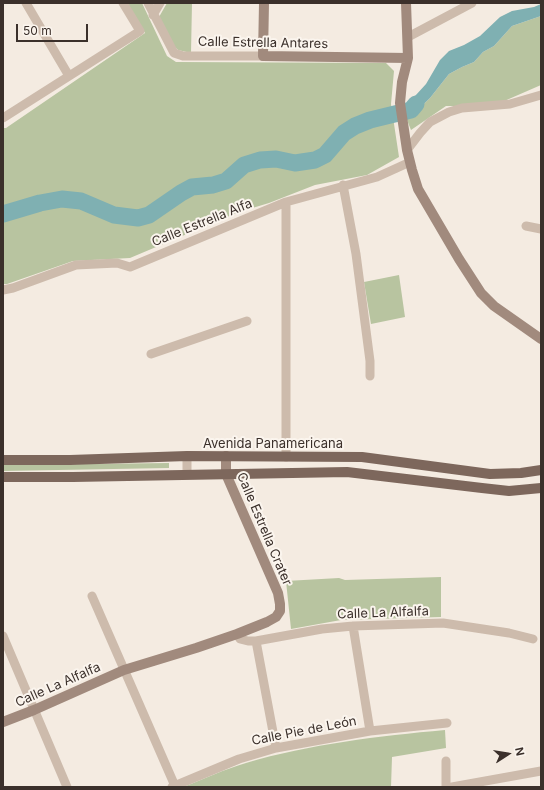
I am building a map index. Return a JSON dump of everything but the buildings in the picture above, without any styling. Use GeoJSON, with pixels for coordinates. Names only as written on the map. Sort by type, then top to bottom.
{"type":"FeatureCollection","features":[{"type":"Feature","properties":{"kind":"main road","name":"Avenida Panamericana"},"geometry":{"type":"LineString","coordinates":[[3,460],[70,460],[187,456],[362,457],[490,474],[521,473],[541,470]]}},
{"type":"Feature","properties":{"kind":"main road"},"geometry":{"type":"LineString","coordinates":[[3,477],[347,472],[509,491],[541,488]]}},
{"type":"Feature","properties":{"kind":"street"},"geometry":{"type":"LineString","coordinates":[[26,3],[69,76]]}},
{"type":"Feature","properties":{"kind":"street"},"geometry":{"type":"LineString","coordinates":[[3,118],[140,31],[123,3]]}},
{"type":"Feature","properties":{"kind":"street","name":"Calle Estrella Antares"},"geometry":{"type":"LineString","coordinates":[[148,3],[174,54],[182,56],[408,58]]}},
{"type":"Feature","properties":{"kind":"street"},"geometry":{"type":"LineString","coordinates":[[153,15],[160,3]]}},
{"type":"Feature","properties":{"kind":"street"},"geometry":{"type":"LineString","coordinates":[[263,56],[264,3]]}},
{"type":"Feature","properties":{"kind":"street"},"geometry":{"type":"LineString","coordinates":[[406,3],[408,58],[402,82],[400,102],[407,150],[418,189],[459,260],[481,293],[494,306],[541,339]]}},
{"type":"Feature","properties":{"kind":"street"},"geometry":{"type":"LineString","coordinates":[[408,37],[472,3]]}},
{"type":"Feature","properties":{"kind":"street"},"geometry":{"type":"LineString","coordinates":[[407,150],[430,122],[449,112],[462,108],[510,104],[541,95]]}},
{"type":"Feature","properties":{"kind":"street","name":"Calle Estrella Alfa"},"geometry":{"type":"LineString","coordinates":[[3,290],[13,288],[76,265],[117,263],[130,266],[286,202],[377,177],[410,162]]}},
{"type":"Feature","properties":{"kind":"street"},"geometry":{"type":"LineString","coordinates":[[344,185],[356,254],[370,361],[370,376]]}},
{"type":"Feature","properties":{"kind":"street"},"geometry":{"type":"LineString","coordinates":[[286,202],[286,457]]}},
{"type":"Feature","properties":{"kind":"street"},"geometry":{"type":"LineString","coordinates":[[526,226],[541,229]]}},
{"type":"Feature","properties":{"kind":"street"},"geometry":{"type":"LineString","coordinates":[[151,354],[247,321]]}},
{"type":"Feature","properties":{"kind":"street"},"geometry":{"type":"LineString","coordinates":[[187,456],[187,474]]}},
{"type":"Feature","properties":{"kind":"street","name":"Calle Estrella Crater"},"geometry":{"type":"LineString","coordinates":[[226,456],[226,474],[278,593],[280,612]]}},
{"type":"Feature","properties":{"kind":"street"},"geometry":{"type":"LineString","coordinates":[[92,596],[174,786]]}},
{"type":"Feature","properties":{"kind":"street","name":"Calle La Alfalfa"},"geometry":{"type":"LineString","coordinates":[[3,722],[34,710],[124,670],[237,634],[267,622],[276,617],[280,612]]}},
{"type":"Feature","properties":{"kind":"street","name":"Calle La Alfalfa"},"geometry":{"type":"LineString","coordinates":[[237,634],[240,639],[256,641],[322,629],[353,626],[444,623],[509,633],[533,639]]}},
{"type":"Feature","properties":{"kind":"street"},"geometry":{"type":"LineString","coordinates":[[353,626],[370,731]]}},
{"type":"Feature","properties":{"kind":"street"},"geometry":{"type":"LineString","coordinates":[[3,636],[67,787]]}},
{"type":"Feature","properties":{"kind":"street"},"geometry":{"type":"LineString","coordinates":[[256,641],[276,748]]}},
{"type":"Feature","properties":{"kind":"street","name":"Calle Pie de León"},"geometry":{"type":"LineString","coordinates":[[174,786],[239,759],[276,748],[370,731],[447,723]]}},
{"type":"Feature","properties":{"kind":"street"},"geometry":{"type":"LineString","coordinates":[[446,761],[446,787]]}},
{"type":"Feature","properties":{"kind":"street"},"geometry":{"type":"LineString","coordinates":[[452,787],[541,771]]}},
{"type":"Feature","properties":{"kind":"green space"},"geometry":{"type":"Polygon","coordinates":[[[127,3],[142,3],[167,56],[176,62],[386,63],[394,71],[391,104],[399,157],[367,175],[315,185],[269,203],[239,212],[130,258],[73,261],[7,284],[3,284],[3,128],[6,128],[145,33],[127,3]]]}},
{"type":"Feature","properties":{"kind":"green space"},"geometry":{"type":"Polygon","coordinates":[[[167,3],[192,3],[191,53],[178,50],[172,44],[159,17],[167,3]]]}},
{"type":"Feature","properties":{"kind":"green space"},"geometry":{"type":"Polygon","coordinates":[[[541,16],[541,85],[502,102],[479,106],[446,106],[411,130],[407,120],[430,98],[449,74],[474,62],[483,52],[494,46],[512,26],[541,16]]]}},
{"type":"Feature","properties":{"kind":"green space"},"geometry":{"type":"Polygon","coordinates":[[[399,275],[405,317],[371,324],[364,282],[399,275]]]}},
{"type":"Feature","properties":{"kind":"green space"},"geometry":{"type":"Polygon","coordinates":[[[169,463],[169,468],[3,471],[3,465],[169,463]]]}},
{"type":"Feature","properties":{"kind":"green space"},"geometry":{"type":"Polygon","coordinates":[[[441,577],[441,617],[341,620],[291,629],[286,581],[339,578],[345,580],[441,577]]]}},
{"type":"Feature","properties":{"kind":"green space"},"geometry":{"type":"Polygon","coordinates":[[[445,730],[446,748],[392,757],[391,787],[183,787],[238,765],[270,756],[370,738],[445,730]]]}},
{"type":"Feature","properties":{"kind":"water"},"geometry":{"type":"Polygon","coordinates":[[[541,4],[541,16],[512,26],[494,46],[483,52],[474,62],[449,74],[430,98],[407,120],[405,107],[426,84],[440,60],[449,51],[480,36],[500,17],[512,11],[534,7],[541,4]]]}},
{"type":"Feature","properties":{"kind":"waterway"},"geometry":{"type":"LineString","coordinates":[[3,214],[40,203],[62,199],[81,201],[114,215],[138,218],[149,215],[192,187],[213,185],[226,181],[244,165],[260,160],[276,159],[295,163],[315,160],[325,155],[344,133],[355,126],[370,120],[411,110],[416,104]]}}]}
